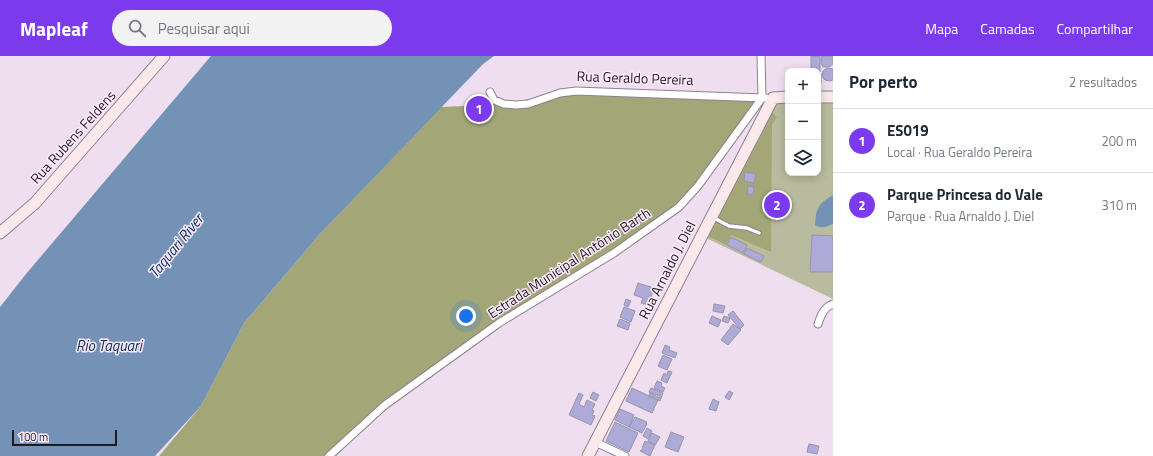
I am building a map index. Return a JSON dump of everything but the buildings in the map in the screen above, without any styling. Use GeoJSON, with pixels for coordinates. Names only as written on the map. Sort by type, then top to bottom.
{"type":"FeatureCollection","features":[{"type":"Feature","properties":{"kind":"street","name":"Rua Rubens Feldens"},"geometry":{"type":"LineString","coordinates":[[0,233],[34,203],[164,56]]}},
{"type":"Feature","properties":{"kind":"street"},"geometry":{"type":"LineString","coordinates":[[761,56],[767,98]]}},
{"type":"Feature","properties":{"kind":"street","name":"Rua Geraldo Pereira"},"geometry":{"type":"LineString","coordinates":[[490,92],[494,100],[504,104],[516,105],[528,104],[560,93],[576,91],[767,98],[785,97]]}},
{"type":"Feature","properties":{"kind":"street"},"geometry":{"type":"LineString","coordinates":[[821,97],[833,97]]}},
{"type":"Feature","properties":{"kind":"street","name":"Rua Arnaldo J. Diel"},"geometry":{"type":"LineString","coordinates":[[588,456],[711,217],[767,98]]}},
{"type":"Feature","properties":{"kind":"street","name":"Estrada Municipal Antônio Barth"},"geometry":{"type":"LineString","coordinates":[[329,456],[385,405],[499,323],[614,253],[680,207],[767,98]]}},
{"type":"Feature","properties":{"kind":"street"},"geometry":{"type":"LineString","coordinates":[[818,324],[827,306],[833,304]]}},
{"type":"Feature","properties":{"kind":"street"},"geometry":{"type":"LineString","coordinates":[[595,442],[625,456]]}},
{"type":"Feature","properties":{"kind":"lane"},"geometry":{"type":"LineString","coordinates":[[711,217],[729,226],[747,228],[759,233]]}},
{"type":"Feature","properties":{"kind":"green space"},"geometry":{"type":"Polygon","coordinates":[[[560,93],[762,98],[679,207],[614,253],[499,323],[385,405],[336,456],[159,456],[201,406],[244,323],[319,235],[441,107],[504,104],[560,93]]]}},
{"type":"Feature","properties":{"kind":"green space"},"geometry":{"type":"Polygon","coordinates":[[[773,103],[785,103],[785,176],[821,176],[821,103],[833,103],[833,299],[704,237],[773,103]]]}},
{"type":"Feature","properties":{"kind":"green space"},"geometry":{"type":"Polygon","coordinates":[[[771,112],[777,117],[772,125],[771,252],[731,235],[726,245],[708,236],[771,112]]]}},
{"type":"Feature","properties":{"kind":"water","name":"Rio Taquari"},"geometry":{"type":"Polygon","coordinates":[[[211,56],[494,56],[483,64],[319,235],[244,323],[201,406],[155,456],[0,456],[0,307],[26,274],[211,56]]]}},
{"type":"Feature","properties":{"kind":"water"},"geometry":{"type":"Polygon","coordinates":[[[833,195],[833,224],[824,227],[815,225],[817,210],[824,201],[833,195]]]}},
{"type":"Feature","properties":{"kind":"place","name":"ES019"},"geometry":{"type":"Point","coordinates":[479,109]}},
{"type":"Feature","properties":{"kind":"place","name":"Parque Princesa do Vale"},"geometry":{"type":"Point","coordinates":[777,205]}},
{"type":"Feature","properties":{"kind":"water label","name":"Taquari River"},"geometry":{"type":"Point","coordinates":[176,246]}}]}
